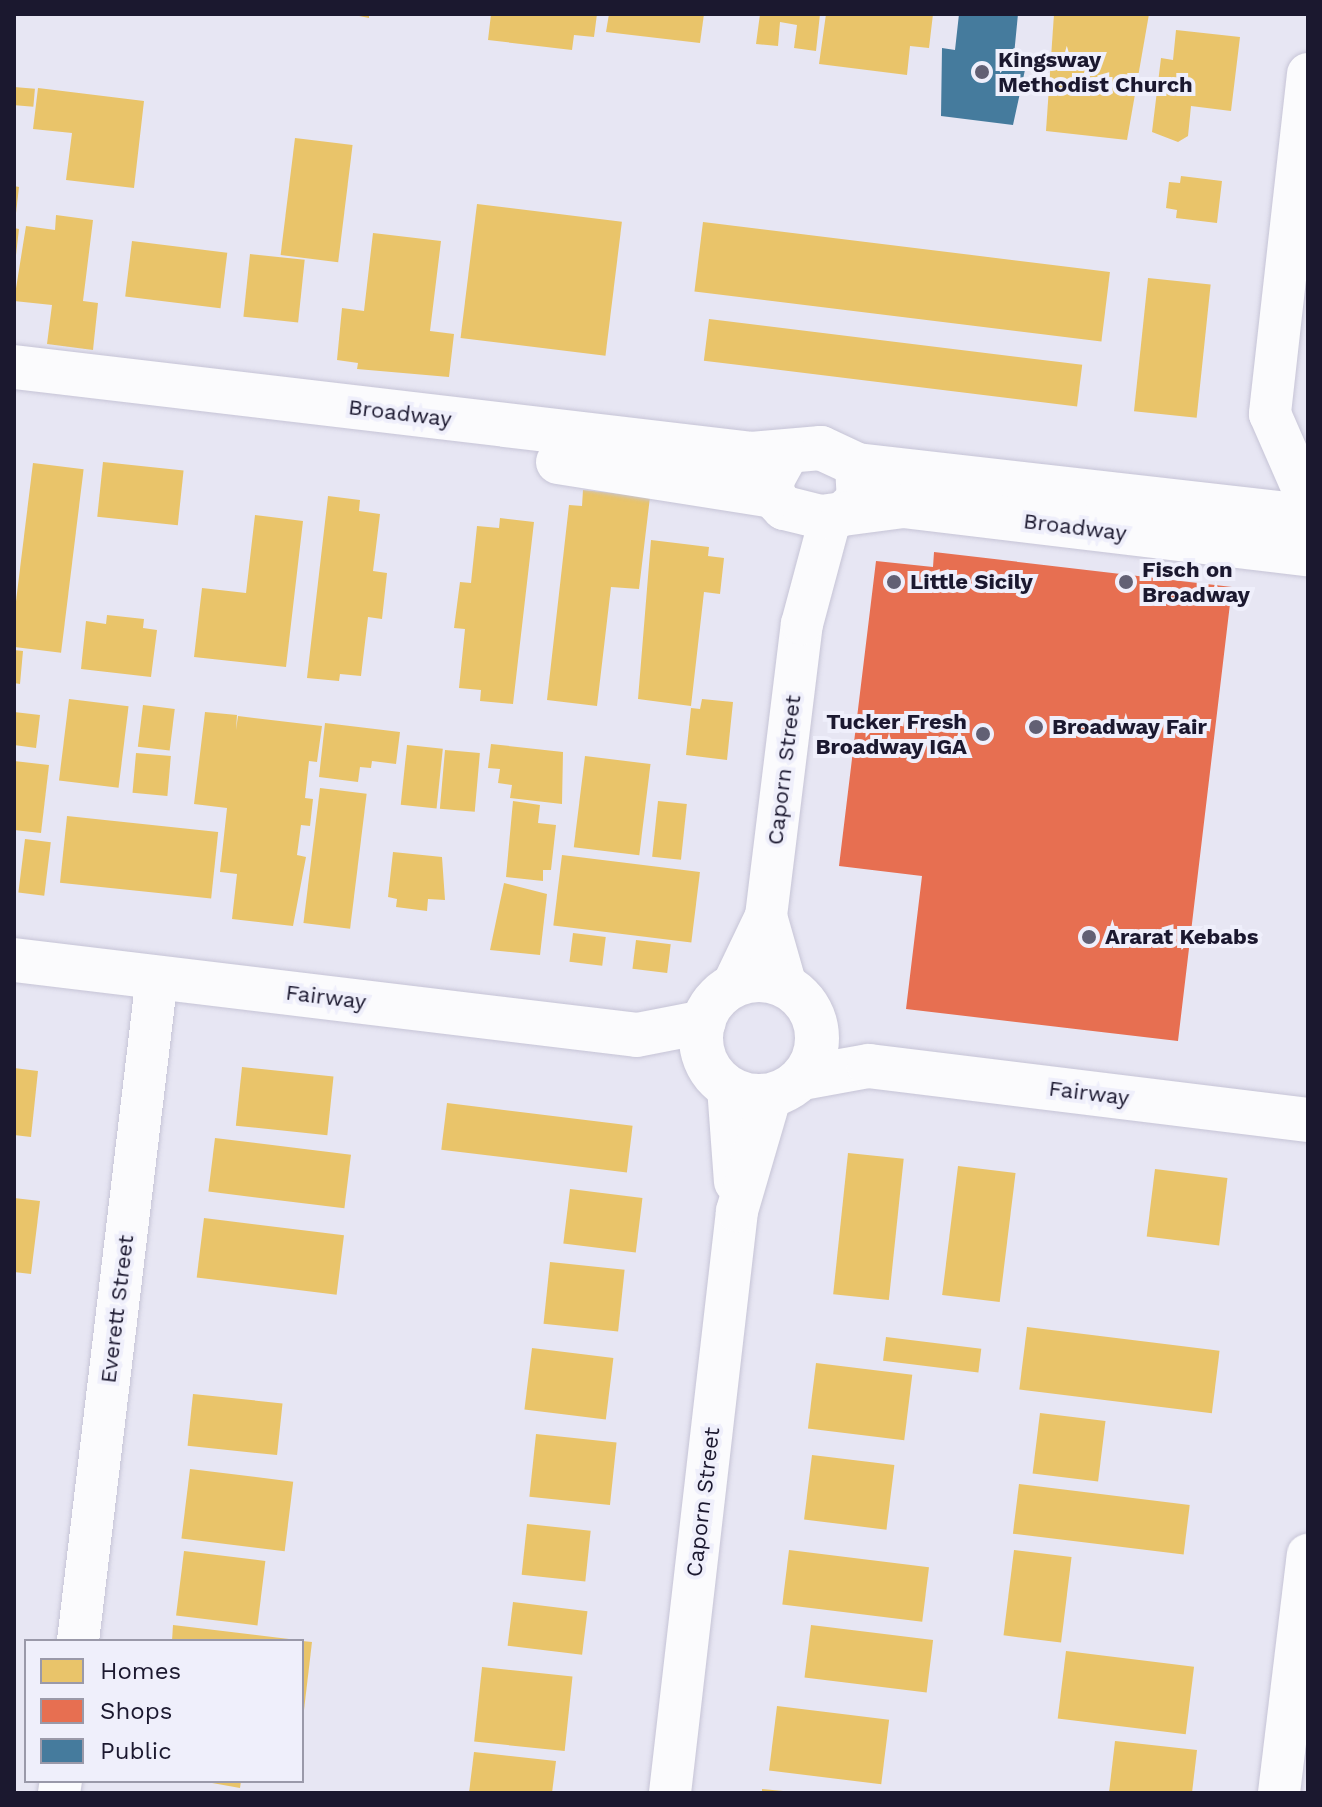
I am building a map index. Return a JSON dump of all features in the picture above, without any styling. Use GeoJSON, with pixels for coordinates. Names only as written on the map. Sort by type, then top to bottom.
{"type":"FeatureCollection","features":[{"type":"Feature","properties":{"kind":"main road","name":"Broadway"},"geometry":{"type":"LineString","coordinates":[[14,367],[786,455],[821,448],[857,465],[1308,516]]}},
{"type":"Feature","properties":{"kind":"main road","name":"Broadway"},"geometry":{"type":"LineString","coordinates":[[14,397],[705,480],[811,510],[903,506],[1308,554]]}},
{"type":"Feature","properties":{"kind":"main road"},"geometry":{"type":"LineString","coordinates":[[786,455],[776,466],[811,510],[863,488],[857,465]]}},
{"type":"Feature","properties":{"kind":"main road","name":"Fairway"},"geometry":{"type":"LineString","coordinates":[[14,960],[637,1035],[704,1022]]}},
{"type":"Feature","properties":{"kind":"main road"},"geometry":{"type":"LineString","coordinates":[[769,980],[786,986],[816,1027],[786,1086],[717,1080],[704,1022],[732,987],[769,980]]}},
{"type":"Feature","properties":{"kind":"main road","name":"Fairway"},"geometry":{"type":"LineString","coordinates":[[816,1027],[869,1066]]}},
{"type":"Feature","properties":{"kind":"main road","name":"Fairway"},"geometry":{"type":"LineString","coordinates":[[637,1035],[717,1080]]}},
{"type":"Feature","properties":{"kind":"main road","name":"Fairway"},"geometry":{"type":"LineString","coordinates":[[786,1086],[869,1066],[1308,1120]]}},
{"type":"Feature","properties":{"kind":"street"},"geometry":{"type":"LineString","coordinates":[[1308,74],[1270,414],[1308,501]]}},
{"type":"Feature","properties":{"kind":"street","name":"Caporn Street"},"geometry":{"type":"LineString","coordinates":[[732,987],[766,916],[802,624],[811,510]]}},
{"type":"Feature","properties":{"kind":"street","name":"Caporn Street"},"geometry":{"type":"LineString","coordinates":[[766,916],[786,986]]}},
{"type":"Feature","properties":{"kind":"street","name":"Everett Street"},"geometry":{"type":"LineString","coordinates":[[78,1639],[157,977]]}},
{"type":"Feature","properties":{"kind":"street","name":"Caporn Street"},"geometry":{"type":"LineString","coordinates":[[717,1080],[737,1211]]}},
{"type":"Feature","properties":{"kind":"street","name":"Caporn Street"},"geometry":{"type":"LineString","coordinates":[[670,1793],[737,1211],[786,1086]]}},
{"type":"Feature","properties":{"kind":"street"},"geometry":{"type":"LineString","coordinates":[[1279,1793],[1308,1555]]}},
{"type":"Feature","properties":{"kind":"building: Homes"},"geometry":{"type":"Polygon","coordinates":[[[491,14],[597,14],[594,37],[574,35],[572,50],[488,40],[491,14]]]}},
{"type":"Feature","properties":{"kind":"building: Homes"},"geometry":{"type":"Polygon","coordinates":[[[609,14],[704,14],[700,43],[606,32],[609,14]]]}},
{"type":"Feature","properties":{"kind":"building: Homes"},"geometry":{"type":"Polygon","coordinates":[[[760,14],[820,14],[816,51],[794,48],[797,25],[780,22],[778,46],[756,44],[760,14]]]}},
{"type":"Feature","properties":{"kind":"building: Homes"},"geometry":{"type":"Polygon","coordinates":[[[826,14],[933,14],[929,48],[910,46],[907,75],[819,64],[826,14]]]}},
{"type":"Feature","properties":{"kind":"building: Homes"},"geometry":{"type":"Polygon","coordinates":[[[1054,14],[1149,14],[1127,140],[1046,131],[1054,14]]]}},
{"type":"Feature","properties":{"kind":"building: Homes"},"geometry":{"type":"Polygon","coordinates":[[[1176,30],[1240,37],[1231,111],[1191,106],[1188,136],[1178,142],[1152,132],[1161,58],[1173,60],[1176,30]]]}},
{"type":"Feature","properties":{"kind":"building: Homes"},"geometry":{"type":"Polygon","coordinates":[[[14,87],[35,89],[33,107],[14,105],[14,87]]]}},
{"type":"Feature","properties":{"kind":"building: Homes"},"geometry":{"type":"Polygon","coordinates":[[[38,88],[144,101],[134,188],[66,180],[72,133],[33,129],[38,88]]]}},
{"type":"Feature","properties":{"kind":"building: Homes"},"geometry":{"type":"Polygon","coordinates":[[[295,138],[353,145],[338,262],[281,255],[295,138]]]}},
{"type":"Feature","properties":{"kind":"building: Homes"},"geometry":{"type":"Polygon","coordinates":[[[1181,176],[1222,181],[1217,223],[1176,218],[1177,210],[1166,208],[1169,182],[1180,183],[1181,176]]]}},
{"type":"Feature","properties":{"kind":"building: Homes"},"geometry":{"type":"Polygon","coordinates":[[[14,186],[19,187],[16,213],[14,212],[14,186]]]}},
{"type":"Feature","properties":{"kind":"building: Homes"},"geometry":{"type":"Polygon","coordinates":[[[477,204],[622,222],[605,356],[461,338],[477,204]]]}},
{"type":"Feature","properties":{"kind":"building: Homes"},"geometry":{"type":"Polygon","coordinates":[[[56,215],[93,220],[83,301],[98,303],[93,350],[47,344],[52,305],[14,301],[26,226],[55,230],[56,215]]]}},
{"type":"Feature","properties":{"kind":"building: Homes"},"geometry":{"type":"Polygon","coordinates":[[[703,222],[1110,272],[1101,341],[694,291],[703,222]]]}},
{"type":"Feature","properties":{"kind":"building: Homes"},"geometry":{"type":"Polygon","coordinates":[[[14,228],[19,229],[16,255],[14,255],[14,228]]]}},
{"type":"Feature","properties":{"kind":"building: Homes"},"geometry":{"type":"Polygon","coordinates":[[[373,233],[441,241],[430,331],[454,334],[449,377],[357,369],[358,363],[337,360],[342,308],[364,311],[373,233]]]}},
{"type":"Feature","properties":{"kind":"building: Homes"},"geometry":{"type":"Polygon","coordinates":[[[132,241],[227,253],[220,308],[125,297],[132,241]]]}},
{"type":"Feature","properties":{"kind":"building: Homes"},"geometry":{"type":"Polygon","coordinates":[[[250,254],[305,260],[298,322],[243,317],[250,254]]]}},
{"type":"Feature","properties":{"kind":"building: Homes"},"geometry":{"type":"Polygon","coordinates":[[[1148,278],[1211,285],[1197,418],[1134,411],[1148,278]]]}},
{"type":"Feature","properties":{"kind":"building: Homes"},"geometry":{"type":"Polygon","coordinates":[[[709,319],[1082,365],[1077,407],[704,361],[709,319]]]}},
{"type":"Feature","properties":{"kind":"building: Homes"},"geometry":{"type":"Polygon","coordinates":[[[103,462],[184,470],[178,525],[97,517],[103,462]]]}},
{"type":"Feature","properties":{"kind":"building: Homes"},"geometry":{"type":"Polygon","coordinates":[[[33,463],[84,469],[61,653],[14,647],[14,618],[33,463]]]}},
{"type":"Feature","properties":{"kind":"building: Homes"},"geometry":{"type":"Polygon","coordinates":[[[583,490],[650,497],[639,589],[611,587],[597,706],[547,700],[569,505],[582,506],[583,490]]]}},
{"type":"Feature","properties":{"kind":"building: Homes"},"geometry":{"type":"Polygon","coordinates":[[[328,496],[360,500],[359,511],[380,514],[373,571],[387,573],[382,619],[368,617],[361,676],[340,674],[339,681],[307,678],[328,496]]]}},
{"type":"Feature","properties":{"kind":"building: Homes"},"geometry":{"type":"Polygon","coordinates":[[[255,515],[303,521],[286,667],[194,657],[202,588],[246,593],[255,515]]]}},
{"type":"Feature","properties":{"kind":"building: Homes"},"geometry":{"type":"Polygon","coordinates":[[[500,518],[534,522],[513,704],[480,701],[481,690],[459,688],[465,629],[454,628],[460,582],[471,583],[477,526],[499,528],[500,518]]]}},
{"type":"Feature","properties":{"kind":"building: Homes"},"geometry":{"type":"Polygon","coordinates":[[[651,540],[709,547],[708,556],[724,558],[720,594],[704,592],[691,706],[638,699],[651,540]]]}},
{"type":"Feature","properties":{"kind":"building: Homes"},"geometry":{"type":"Polygon","coordinates":[[[107,615],[144,619],[143,628],[157,630],[151,677],[81,669],[86,621],[106,624],[107,615]]]}},
{"type":"Feature","properties":{"kind":"building: Homes"},"geometry":{"type":"Polygon","coordinates":[[[14,650],[23,651],[20,684],[14,683],[14,650]]]}},
{"type":"Feature","properties":{"kind":"building: Homes"},"geometry":{"type":"Polygon","coordinates":[[[69,699],[129,706],[119,788],[59,780],[69,699]]]}},
{"type":"Feature","properties":{"kind":"building: Homes"},"geometry":{"type":"Polygon","coordinates":[[[702,699],[733,702],[727,760],[686,755],[691,708],[700,709],[702,699]]]}},
{"type":"Feature","properties":{"kind":"building: Homes"},"geometry":{"type":"Polygon","coordinates":[[[143,705],[175,709],[170,751],[138,747],[143,705]]]}},
{"type":"Feature","properties":{"kind":"building: Homes"},"geometry":{"type":"Polygon","coordinates":[[[14,712],[40,715],[36,748],[14,745],[14,712]]]}},
{"type":"Feature","properties":{"kind":"building: Homes"},"geometry":{"type":"Polygon","coordinates":[[[205,712],[237,715],[236,730],[238,716],[322,726],[317,762],[309,761],[305,798],[313,799],[310,826],[301,825],[297,855],[306,857],[293,926],[232,919],[237,874],[220,872],[227,808],[194,804],[205,712]]]}},
{"type":"Feature","properties":{"kind":"building: Homes"},"geometry":{"type":"Polygon","coordinates":[[[325,723],[400,732],[396,764],[372,761],[371,768],[360,767],[358,782],[319,777],[325,723]]]}},
{"type":"Feature","properties":{"kind":"building: Homes"},"geometry":{"type":"Polygon","coordinates":[[[491,744],[563,752],[562,804],[510,798],[512,785],[498,783],[500,769],[488,768],[491,744]]]}},
{"type":"Feature","properties":{"kind":"building: Homes"},"geometry":{"type":"Polygon","coordinates":[[[407,745],[443,749],[437,808],[401,805],[407,745]]]}},
{"type":"Feature","properties":{"kind":"building: Homes"},"geometry":{"type":"Polygon","coordinates":[[[445,750],[480,753],[475,812],[440,809],[445,750]]]}},
{"type":"Feature","properties":{"kind":"building: Homes"},"geometry":{"type":"Polygon","coordinates":[[[136,753],[171,756],[167,796],[133,793],[136,753]]]}},
{"type":"Feature","properties":{"kind":"building: Homes"},"geometry":{"type":"Polygon","coordinates":[[[585,756],[651,764],[639,855],[574,847],[585,756]]]}},
{"type":"Feature","properties":{"kind":"building: Homes"},"geometry":{"type":"Polygon","coordinates":[[[14,761],[49,765],[41,833],[14,830],[14,761]]]}},
{"type":"Feature","properties":{"kind":"building: Homes"},"geometry":{"type":"Polygon","coordinates":[[[320,788],[367,794],[350,929],[303,923],[320,788]]]}},
{"type":"Feature","properties":{"kind":"building: Homes"},"geometry":{"type":"Polygon","coordinates":[[[513,801],[540,805],[538,823],[556,825],[551,870],[543,870],[543,881],[506,877],[513,801]]]}},
{"type":"Feature","properties":{"kind":"building: Homes"},"geometry":{"type":"Polygon","coordinates":[[[658,801],[687,804],[681,860],[652,857],[658,801]]]}},
{"type":"Feature","properties":{"kind":"building: Homes"},"geometry":{"type":"Polygon","coordinates":[[[67,816],[218,832],[211,899],[60,883],[67,816]]]}},
{"type":"Feature","properties":{"kind":"building: Homes"},"geometry":{"type":"Polygon","coordinates":[[[25,839],[51,842],[44,896],[18,893],[25,839]]]}},
{"type":"Feature","properties":{"kind":"building: Homes"},"geometry":{"type":"Polygon","coordinates":[[[393,852],[442,857],[445,900],[428,899],[427,911],[396,907],[397,899],[388,897],[393,852]]]}},
{"type":"Feature","properties":{"kind":"building: Homes"},"geometry":{"type":"Polygon","coordinates":[[[562,855],[700,872],[691,942],[553,925],[562,855]]]}},
{"type":"Feature","properties":{"kind":"building: Homes"},"geometry":{"type":"Polygon","coordinates":[[[504,883],[547,894],[540,955],[490,950],[504,883]]]}},
{"type":"Feature","properties":{"kind":"building: Homes"},"geometry":{"type":"Polygon","coordinates":[[[573,933],[606,937],[602,966],[569,962],[573,933]]]}},
{"type":"Feature","properties":{"kind":"building: Homes"},"geometry":{"type":"Polygon","coordinates":[[[636,940],[671,944],[667,973],[632,969],[636,940]]]}},
{"type":"Feature","properties":{"kind":"building: Homes"},"geometry":{"type":"Polygon","coordinates":[[[242,1067],[333,1077],[327,1135],[236,1126],[242,1067]]]}},
{"type":"Feature","properties":{"kind":"building: Homes"},"geometry":{"type":"Polygon","coordinates":[[[14,1068],[38,1071],[31,1137],[14,1135],[14,1068]]]}},
{"type":"Feature","properties":{"kind":"building: Homes"},"geometry":{"type":"Polygon","coordinates":[[[447,1103],[633,1126],[627,1172],[441,1150],[447,1103]]]}},
{"type":"Feature","properties":{"kind":"building: Homes"},"geometry":{"type":"Polygon","coordinates":[[[215,1138],[351,1155],[344,1208],[208,1192],[215,1138]]]}},
{"type":"Feature","properties":{"kind":"building: Homes"},"geometry":{"type":"Polygon","coordinates":[[[848,1153],[904,1159],[889,1300],[833,1294],[848,1153]]]}},
{"type":"Feature","properties":{"kind":"building: Homes"},"geometry":{"type":"Polygon","coordinates":[[[958,1166],[1016,1173],[1000,1302],[942,1295],[958,1166]]]}},
{"type":"Feature","properties":{"kind":"building: Homes"},"geometry":{"type":"Polygon","coordinates":[[[1155,1169],[1227,1178],[1219,1245],[1147,1236],[1155,1169]]]}},
{"type":"Feature","properties":{"kind":"building: Homes"},"geometry":{"type":"Polygon","coordinates":[[[570,1189],[642,1198],[636,1252],[563,1244],[570,1189]]]}},
{"type":"Feature","properties":{"kind":"building: Homes"},"geometry":{"type":"Polygon","coordinates":[[[14,1198],[40,1201],[31,1274],[14,1272],[14,1198]]]}},
{"type":"Feature","properties":{"kind":"building: Homes"},"geometry":{"type":"Polygon","coordinates":[[[204,1218],[344,1235],[337,1295],[197,1278],[204,1218]]]}},
{"type":"Feature","properties":{"kind":"building: Homes"},"geometry":{"type":"Polygon","coordinates":[[[550,1262],[625,1270],[618,1331],[544,1324],[550,1262]]]}},
{"type":"Feature","properties":{"kind":"building: Homes"},"geometry":{"type":"Polygon","coordinates":[[[1027,1327],[1220,1351],[1212,1413],[1019,1390],[1027,1327]]]}},
{"type":"Feature","properties":{"kind":"building: Homes"},"geometry":{"type":"Polygon","coordinates":[[[886,1337],[981,1349],[978,1373],[883,1361],[886,1337]]]}},
{"type":"Feature","properties":{"kind":"building: Homes"},"geometry":{"type":"Polygon","coordinates":[[[532,1348],[613,1358],[606,1420],[524,1410],[532,1348]]]}},
{"type":"Feature","properties":{"kind":"building: Homes"},"geometry":{"type":"Polygon","coordinates":[[[816,1363],[912,1375],[904,1440],[808,1429],[816,1363]]]}},
{"type":"Feature","properties":{"kind":"building: Homes"},"geometry":{"type":"Polygon","coordinates":[[[193,1394],[283,1403],[277,1455],[188,1446],[193,1394]]]}},
{"type":"Feature","properties":{"kind":"building: Homes"},"geometry":{"type":"Polygon","coordinates":[[[1040,1413],[1106,1421],[1098,1482],[1033,1474],[1040,1413]]]}},
{"type":"Feature","properties":{"kind":"building: Homes"},"geometry":{"type":"Polygon","coordinates":[[[536,1434],[617,1442],[610,1505],[529,1497],[536,1434]]]}},
{"type":"Feature","properties":{"kind":"building: Homes"},"geometry":{"type":"Polygon","coordinates":[[[812,1455],[894,1465],[886,1530],[804,1520],[812,1455]]]}},
{"type":"Feature","properties":{"kind":"building: Homes"},"geometry":{"type":"Polygon","coordinates":[[[190,1469],[293,1482],[285,1551],[181,1538],[190,1469]]]}},
{"type":"Feature","properties":{"kind":"building: Homes"},"geometry":{"type":"Polygon","coordinates":[[[1019,1484],[1190,1505],[1184,1555],[1013,1534],[1019,1484]]]}},
{"type":"Feature","properties":{"kind":"building: Homes"},"geometry":{"type":"Polygon","coordinates":[[[527,1524],[591,1531],[585,1581],[522,1575],[527,1524]]]}},
{"type":"Feature","properties":{"kind":"building: Homes"},"geometry":{"type":"Polygon","coordinates":[[[789,1550],[929,1567],[922,1622],[782,1605],[789,1550]]]}},
{"type":"Feature","properties":{"kind":"building: Homes"},"geometry":{"type":"Polygon","coordinates":[[[1014,1550],[1072,1557],[1061,1642],[1004,1635],[1014,1550]]]}},
{"type":"Feature","properties":{"kind":"building: Homes"},"geometry":{"type":"Polygon","coordinates":[[[184,1551],[265,1561],[257,1626],[176,1616],[184,1551]]]}},
{"type":"Feature","properties":{"kind":"building: Homes"},"geometry":{"type":"Polygon","coordinates":[[[513,1602],[587,1611],[582,1655],[508,1646],[513,1602]]]}},
{"type":"Feature","properties":{"kind":"building: Homes"},"geometry":{"type":"Polygon","coordinates":[[[173,1625],[289,1639],[172,1639],[173,1625]]]}},
{"type":"Feature","properties":{"kind":"building: Homes"},"geometry":{"type":"Polygon","coordinates":[[[811,1625],[933,1640],[927,1693],[805,1678],[811,1625]]]}},
{"type":"Feature","properties":{"kind":"building: Homes"},"geometry":{"type":"Polygon","coordinates":[[[304,1641],[312,1642],[304,1710],[304,1641]]]}},
{"type":"Feature","properties":{"kind":"building: Homes"},"geometry":{"type":"Polygon","coordinates":[[[1066,1651],[1194,1667],[1186,1734],[1058,1718],[1066,1651]]]}},
{"type":"Feature","properties":{"kind":"building: Homes"},"geometry":{"type":"Polygon","coordinates":[[[482,1667],[573,1677],[565,1751],[474,1742],[482,1667]]]}},
{"type":"Feature","properties":{"kind":"building: Homes"},"geometry":{"type":"Polygon","coordinates":[[[777,1706],[889,1720],[881,1784],[769,1771],[777,1706]]]}},
{"type":"Feature","properties":{"kind":"building: Homes"},"geometry":{"type":"Polygon","coordinates":[[[1115,1741],[1197,1750],[1192,1793],[1109,1793],[1115,1741]]]}},
{"type":"Feature","properties":{"kind":"building: Homes"},"geometry":{"type":"Polygon","coordinates":[[[474,1752],[556,1761],[552,1793],[469,1793],[474,1752]]]}},
{"type":"Feature","properties":{"kind":"building: Homes"},"geometry":{"type":"Polygon","coordinates":[[[212,1783],[241,1783],[240,1788],[212,1783]]]}},
{"type":"Feature","properties":{"kind":"building: Homes"},"geometry":{"type":"Polygon","coordinates":[[[762,1789],[783,1791],[783,1793],[762,1793],[762,1789]]]}},
{"type":"Feature","properties":{"kind":"building: Shops","name":"Broadway Fair"},"geometry":{"type":"Polygon","coordinates":[[[934,552],[1232,587],[1178,1041],[906,1009],[922,876],[839,866],[876,561],[933,567],[934,552]]]}},
{"type":"Feature","properties":{"kind":"building: Public","name":"Kingsway Methodist Church"},"geometry":{"type":"Polygon","coordinates":[[[959,14],[1018,14],[1014,55],[1028,56],[1013,125],[941,116],[942,48],[955,50],[959,14]]]}},
{"type":"Feature","properties":{"kind":"place","name":"Kingsway Methodist Church"},"geometry":{"type":"Point","coordinates":[982,72]}},
{"type":"Feature","properties":{"kind":"place","name":"Little Sicily"},"geometry":{"type":"Point","coordinates":[894,582]}},
{"type":"Feature","properties":{"kind":"place","name":"Fisch on Broadway"},"geometry":{"type":"Point","coordinates":[1126,582]}},
{"type":"Feature","properties":{"kind":"place","name":"Broadway Fair"},"geometry":{"type":"Point","coordinates":[1036,727]}},
{"type":"Feature","properties":{"kind":"place","name":"Tucker Fresh Broadway IGA"},"geometry":{"type":"Point","coordinates":[983,734]}},
{"type":"Feature","properties":{"kind":"place","name":"Ararat Kebabs"},"geometry":{"type":"Point","coordinates":[1089,937]}}]}
